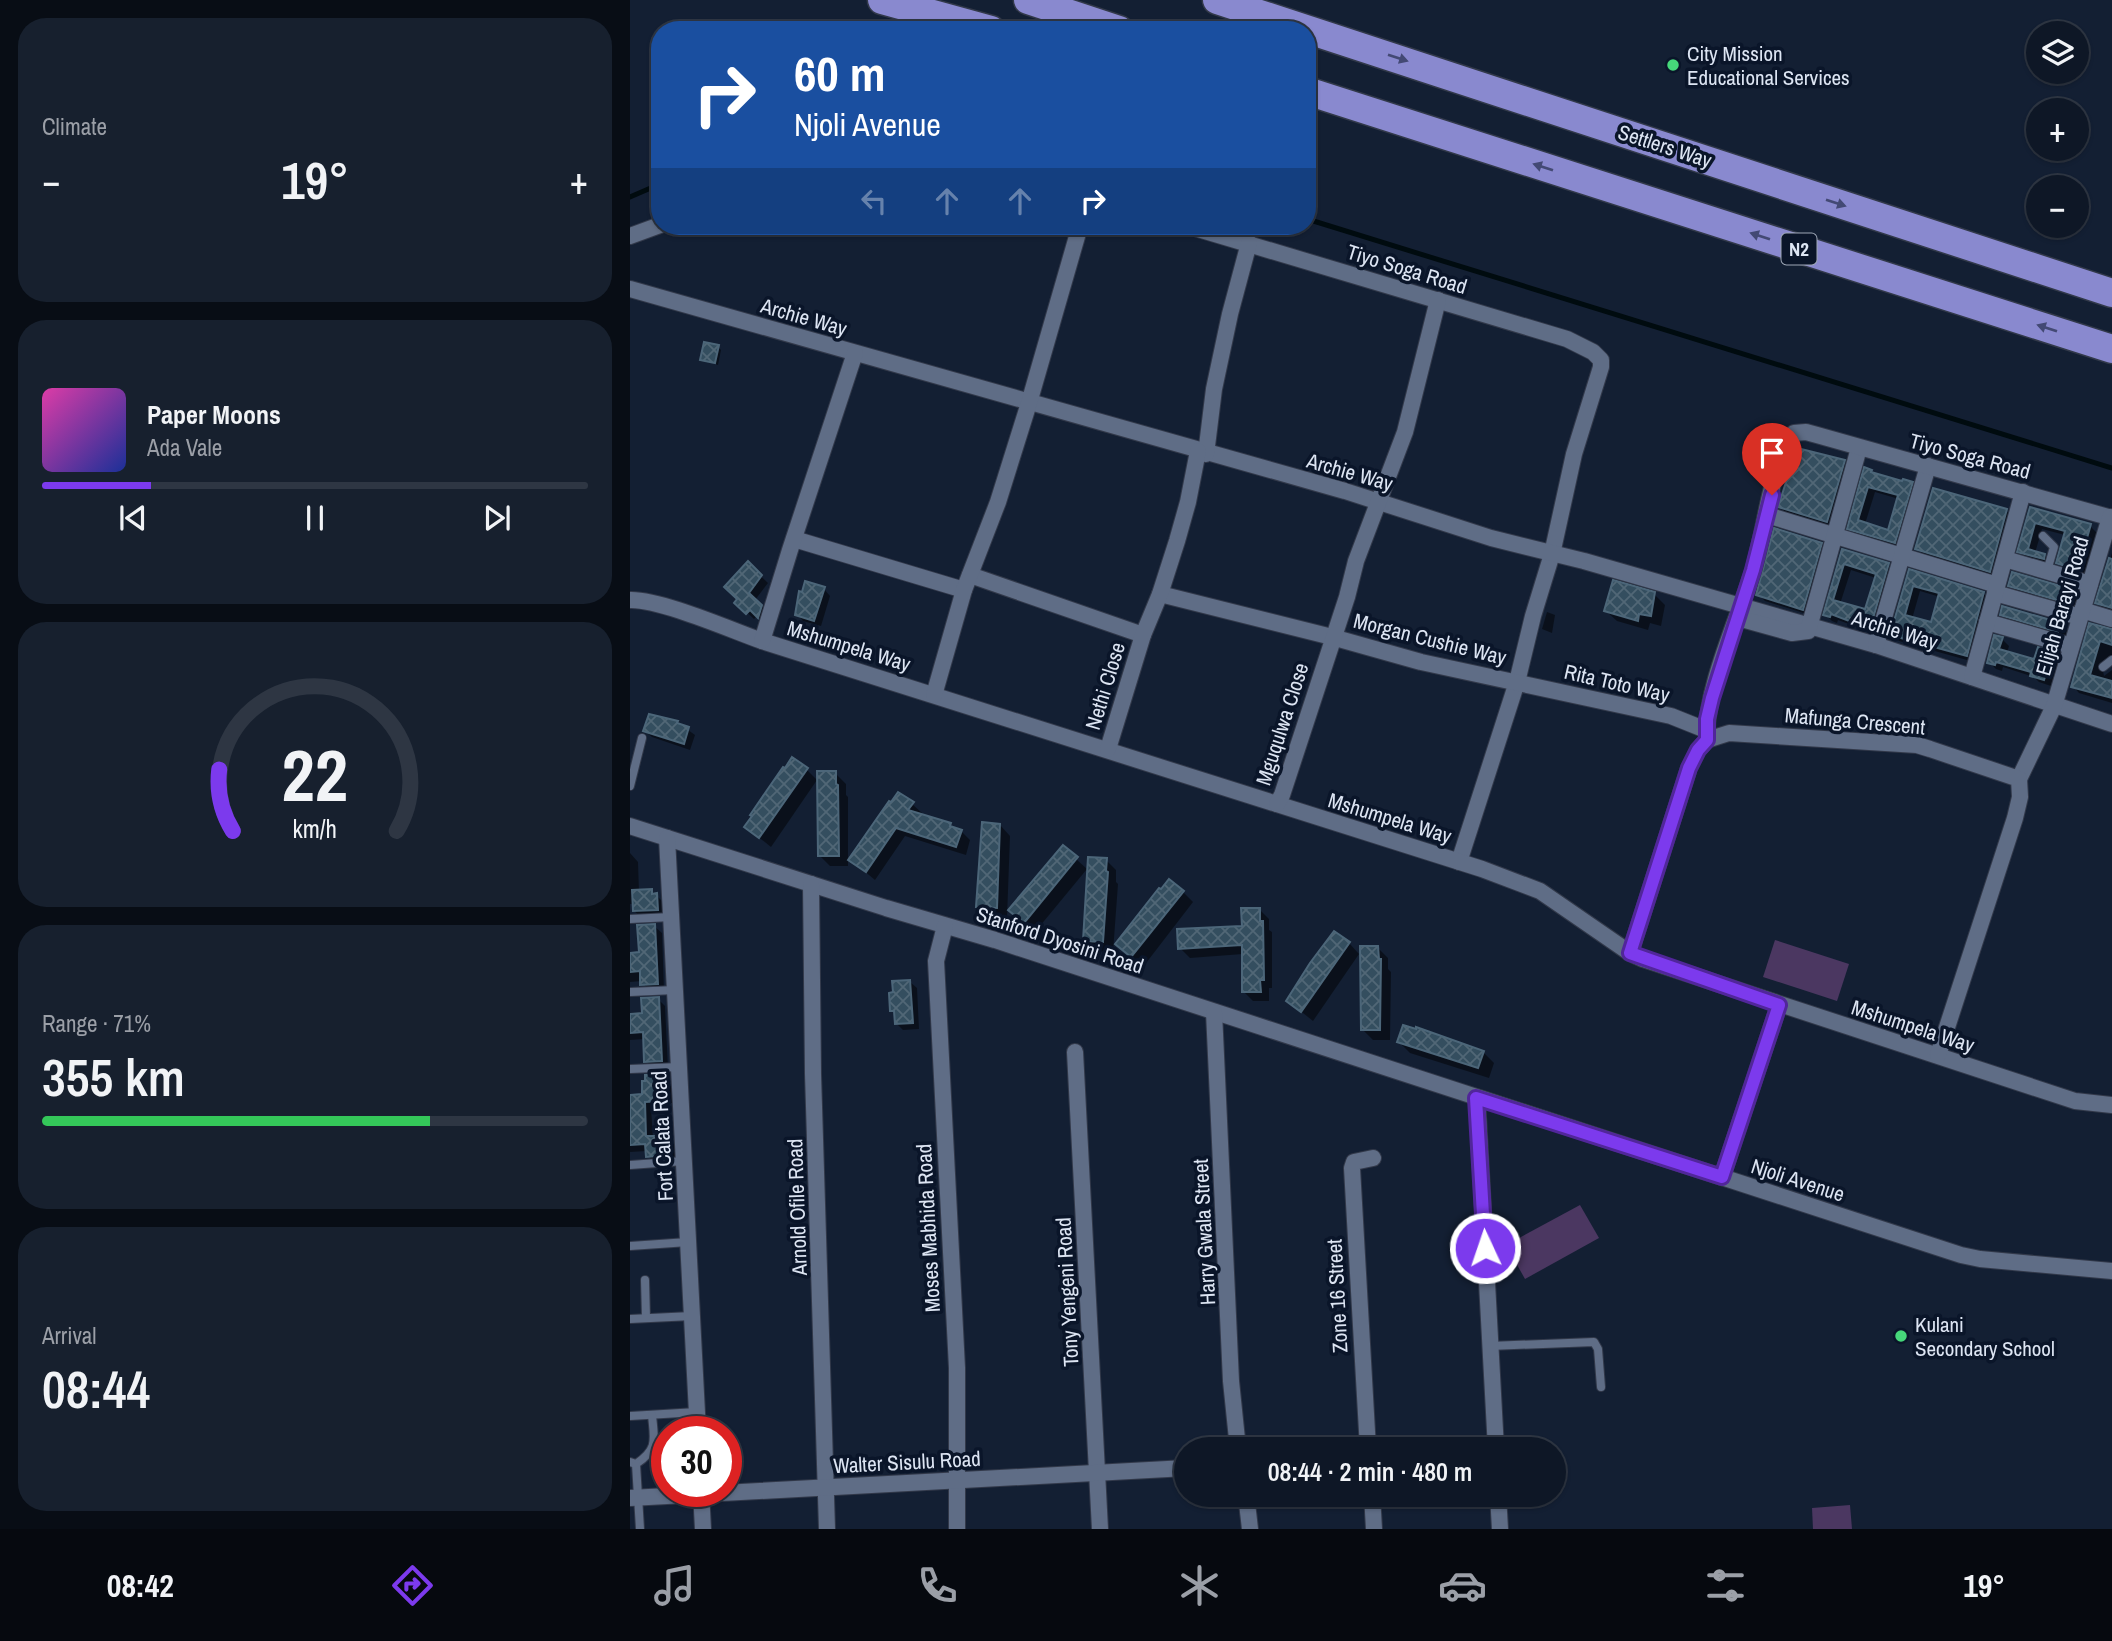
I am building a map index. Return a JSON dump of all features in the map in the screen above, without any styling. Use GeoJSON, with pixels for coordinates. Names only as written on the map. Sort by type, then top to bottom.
{"type":"FeatureCollection","features":[{"type":"Feature","properties":{"kind":"highway"},"geometry":{"type":"LineString","coordinates":[[882,0],[958,21]]}},
{"type":"Feature","properties":{"kind":"highway"},"geometry":{"type":"LineString","coordinates":[[1028,0],[1092,21]]}},
{"type":"Feature","properties":{"kind":"highway","name":"Settlers Way"},"geometry":{"type":"LineString","coordinates":[[1217,0],[1283,21]]}},
{"type":"Feature","properties":{"kind":"highway"},"geometry":{"type":"LineString","coordinates":[[1257,0],[1300,21]]}},
{"type":"Feature","properties":{"kind":"highway"},"geometry":{"type":"LineString","coordinates":[[1316,29],[1333,37]]}},
{"type":"Feature","properties":{"kind":"highway","name":"Settlers Way"},"geometry":{"type":"LineString","coordinates":[[1316,32],[2112,293]]}},
{"type":"Feature","properties":{"kind":"highway","name":"N2"},"geometry":{"type":"LineString","coordinates":[[1316,94],[2112,349]]}},
{"type":"Feature","properties":{"kind":"highway"},"geometry":{"type":"LineString","coordinates":[[1316,112],[1486,149]]}},
{"type":"Feature","properties":{"kind":"street"},"geometry":{"type":"LineString","coordinates":[[630,236],[651,228]]}},
{"type":"Feature","properties":{"kind":"street"},"geometry":{"type":"LineString","coordinates":[[934,695],[967,583],[998,502],[1029,403],[1077,235]]}},
{"type":"Feature","properties":{"kind":"street","name":"Tiyo Soga Road"},"geometry":{"type":"LineString","coordinates":[[1220,235],[1567,339],[1597,355],[1601,367],[1574,454],[1552,554]]}},
{"type":"Feature","properties":{"kind":"street","name":"Nethi Close"},"geometry":{"type":"LineString","coordinates":[[1108,749],[1143,635],[1160,594],[1185,514],[1202,452],[1230,314],[1249,243]]}},
{"type":"Feature","properties":{"kind":"street","name":"Archie Way"},"geometry":{"type":"LineString","coordinates":[[630,289],[1379,502],[1739,612],[1811,626],[1876,645],[2112,724]]}},
{"type":"Feature","properties":{"kind":"street","name":"Mguqulwa Close"},"geometry":{"type":"LineString","coordinates":[[1277,804],[1346,601],[1356,561],[1409,418],[1438,300]]}},
{"type":"Feature","properties":{"kind":"street"},"geometry":{"type":"LineString","coordinates":[[762,641],[855,354]]}},
{"type":"Feature","properties":{"kind":"street","name":"Tiyo Soga Road"},"geometry":{"type":"LineString","coordinates":[[1767,515],[1783,456],[1794,433],[1801,432],[2111,518]]}},
{"type":"Feature","properties":{"kind":"street"},"geometry":{"type":"LineString","coordinates":[[1811,626],[1812,611],[1859,448]]}},
{"type":"Feature","properties":{"kind":"street"},"geometry":{"type":"LineString","coordinates":[[1876,645],[1928,466]]}},
{"type":"Feature","properties":{"kind":"street"},"geometry":{"type":"LineString","coordinates":[[1972,677],[2023,492]]}},
{"type":"Feature","properties":{"kind":"street"},"geometry":{"type":"LineString","coordinates":[[1630,953],[1689,768],[1706,735],[1712,698],[1767,515],[1903,555],[1996,589],[2112,619]]}},
{"type":"Feature","properties":{"kind":"street","name":"Elijah Barayi Road"},"geometry":{"type":"LineString","coordinates":[[2019,779],[2054,706],[2111,518]]}},
{"type":"Feature","properties":{"kind":"street"},"geometry":{"type":"LineString","coordinates":[[792,544],[967,583],[1143,635]]}},
{"type":"Feature","properties":{"kind":"street"},"geometry":{"type":"LineString","coordinates":[[1459,862],[1517,682],[1552,554]]}},
{"type":"Feature","properties":{"kind":"street"},"geometry":{"type":"LineString","coordinates":[[2005,559],[2090,584]]}},
{"type":"Feature","properties":{"kind":"street","name":"Morgan Cushie Way"},"geometry":{"type":"LineString","coordinates":[[1160,594],[1421,662],[1517,682]]}},
{"type":"Feature","properties":{"kind":"street","name":"Mshumpela Way"},"geometry":{"type":"LineString","coordinates":[[635,600],[1459,862],[1540,891],[1630,953],[1779,1005],[2075,1101],[2112,1105]]}},
{"type":"Feature","properties":{"kind":"street"},"geometry":{"type":"LineString","coordinates":[[1987,622],[2071,646]]}},
{"type":"Feature","properties":{"kind":"street","name":"Rita Toto Way"},"geometry":{"type":"LineString","coordinates":[[1517,682],[1671,716],[1706,735]]}},
{"type":"Feature","properties":{"kind":"street","name":"Mafunga Crescent"},"geometry":{"type":"LineString","coordinates":[[1706,735],[1739,732],[1917,745],[2019,779]]}},
{"type":"Feature","properties":{"kind":"street"},"geometry":{"type":"LineString","coordinates":[[1938,1055],[2015,818],[2020,797],[2019,779]]}},
{"type":"Feature","properties":{"kind":"street","name":"Stanford Dyosini Road"},"geometry":{"type":"LineString","coordinates":[[630,826],[1476,1098]]}},
{"type":"Feature","properties":{"kind":"street","name":"Fort Calata Road"},"geometry":{"type":"LineString","coordinates":[[667,838],[697,1416]]}},
{"type":"Feature","properties":{"kind":"street","name":"Arnold Ofile Road"},"geometry":{"type":"LineString","coordinates":[[811,884],[813,1074],[827,1529]]}},
{"type":"Feature","properties":{"kind":"street","name":"Moses Mabhida Road"},"geometry":{"type":"LineString","coordinates":[[945,926],[936,961],[957,1368],[957,1529]]}},
{"type":"Feature","properties":{"kind":"street"},"geometry":{"type":"LineString","coordinates":[[1722,1177],[1779,1005]]}},
{"type":"Feature","properties":{"kind":"street","name":"Harry Gwala Street"},"geometry":{"type":"LineString","coordinates":[[1214,1012],[1231,1381],[1237,1437]]}},
{"type":"Feature","properties":{"kind":"street","name":"Tony Yengeni Road"},"geometry":{"type":"LineString","coordinates":[[1075,1052],[1100,1529]]}},
{"type":"Feature","properties":{"kind":"street"},"geometry":{"type":"LineString","coordinates":[[1476,1098],[1495,1437]]}},
{"type":"Feature","properties":{"kind":"street","name":"Njoli Avenue"},"geometry":{"type":"LineString","coordinates":[[1476,1098],[1972,1258],[2112,1271]]}},
{"type":"Feature","properties":{"kind":"street","name":"Zone 16 Street"},"geometry":{"type":"LineString","coordinates":[[1367,1437],[1352,1168],[1354,1162],[1373,1158]]}},
{"type":"Feature","properties":{"kind":"street","name":"Walter Sisulu Road"},"geometry":{"type":"LineString","coordinates":[[742,1491],[1174,1469]]}},
{"type":"Feature","properties":{"kind":"street"},"geometry":{"type":"LineString","coordinates":[[702,1507],[703,1529]]}},
{"type":"Feature","properties":{"kind":"street"},"geometry":{"type":"LineString","coordinates":[[1247,1507],[1250,1529]]}},
{"type":"Feature","properties":{"kind":"street"},"geometry":{"type":"LineString","coordinates":[[1373,1507],[1374,1529]]}},
{"type":"Feature","properties":{"kind":"street"},"geometry":{"type":"LineString","coordinates":[[1499,1507],[1500,1529]]}},
{"type":"Feature","properties":{"kind":"lane"},"geometry":{"type":"LineString","coordinates":[[2043,536],[2054,547],[2047,571]]}},
{"type":"Feature","properties":{"kind":"lane"},"geometry":{"type":"LineString","coordinates":[[2103,667],[2112,660]]}},
{"type":"Feature","properties":{"kind":"lane"},"geometry":{"type":"LineString","coordinates":[[630,786],[642,738]]}},
{"type":"Feature","properties":{"kind":"lane"},"geometry":{"type":"LineString","coordinates":[[630,919],[671,917]]}},
{"type":"Feature","properties":{"kind":"lane"},"geometry":{"type":"LineString","coordinates":[[630,992],[675,990]]}},
{"type":"Feature","properties":{"kind":"lane"},"geometry":{"type":"LineString","coordinates":[[630,1069],[679,1067]]}},
{"type":"Feature","properties":{"kind":"lane"},"geometry":{"type":"LineString","coordinates":[[630,1166],[684,1161]]}},
{"type":"Feature","properties":{"kind":"lane"},"geometry":{"type":"LineString","coordinates":[[630,1246],[688,1242]]}},
{"type":"Feature","properties":{"kind":"lane"},"geometry":{"type":"LineString","coordinates":[[645,1280],[646,1318]]}},
{"type":"Feature","properties":{"kind":"lane"},"geometry":{"type":"LineString","coordinates":[[630,1319],[692,1316]]}},
{"type":"Feature","properties":{"kind":"lane"},"geometry":{"type":"LineString","coordinates":[[1490,1346],[1594,1342],[1598,1349],[1601,1387]]}},
{"type":"Feature","properties":{"kind":"lane"},"geometry":{"type":"LineString","coordinates":[[630,1416],[697,1412]]}},
{"type":"Feature","properties":{"kind":"lane"},"geometry":{"type":"LineString","coordinates":[[640,1529],[634,1498],[633,1463],[650,1454],[653,1447],[652,1415]]}},
{"type":"Feature","properties":{"kind":"shaded area"},"geometry":{"type":"Polygon","coordinates":[[[1775,940],[1849,964],[1837,1001],[1763,977],[1775,940]]]}},
{"type":"Feature","properties":{"kind":"shaded area"},"geometry":{"type":"Polygon","coordinates":[[[1580,1205],[1599,1238],[1525,1279],[1506,1245],[1580,1205]]]}},
{"type":"Feature","properties":{"kind":"shaded area"},"geometry":{"type":"Polygon","coordinates":[[[1850,1505],[1852,1529],[1813,1529],[1812,1508],[1850,1505]]]}},
{"type":"Feature","properties":{"kind":"building"},"geometry":{"type":"Polygon","coordinates":[[[704,342],[719,345],[715,363],[700,360],[704,342]]]}},
{"type":"Feature","properties":{"kind":"building"},"geometry":{"type":"Polygon","coordinates":[[[1797,448],[1845,460],[1827,522],[1778,507],[1797,448]]]}},
{"type":"Feature","properties":{"kind":"building"},"geometry":{"type":"Polygon","coordinates":[[[1864,467],[1872,470],[1871,472],[1913,482],[1895,543],[1847,529],[1864,467]],[[1868,487],[1858,520],[1888,530],[1898,495],[1868,487]]]}},
{"type":"Feature","properties":{"kind":"building"},"geometry":{"type":"Polygon","coordinates":[[[1933,488],[2007,509],[1990,572],[1915,549],[1933,488]]]}},
{"type":"Feature","properties":{"kind":"building"},"geometry":{"type":"Polygon","coordinates":[[[2030,507],[2091,524],[2078,570],[2056,563],[2065,531],[2035,523],[2028,549],[2045,554],[2044,559],[2017,552],[2030,507]]]}},
{"type":"Feature","properties":{"kind":"building"},"geometry":{"type":"Polygon","coordinates":[[[1774,528],[1822,543],[1803,610],[1756,595],[1774,528]]]}},
{"type":"Feature","properties":{"kind":"building"},"geometry":{"type":"Polygon","coordinates":[[[1842,549],[1889,563],[1870,629],[1831,614],[1830,617],[1823,615],[1842,549]],[[1844,564],[1833,600],[1865,609],[1876,574],[1844,564]]]}},
{"type":"Feature","properties":{"kind":"building"},"geometry":{"type":"Polygon","coordinates":[[[2109,558],[2112,559],[2112,608],[2095,603],[2109,558]]]}},
{"type":"Feature","properties":{"kind":"building"},"geometry":{"type":"Polygon","coordinates":[[[748,561],[762,575],[749,593],[762,605],[758,618],[750,610],[746,614],[734,603],[737,599],[724,587],[748,561]]]}},
{"type":"Feature","properties":{"kind":"building"},"geometry":{"type":"Polygon","coordinates":[[[1909,569],[1984,592],[1967,656],[1890,635],[1909,569]],[[1913,586],[1905,615],[1931,622],[1939,593],[1913,586]]]}},
{"type":"Feature","properties":{"kind":"building"},"geometry":{"type":"Polygon","coordinates":[[[2012,572],[2071,589],[2067,603],[2008,586],[2012,572]]]}},
{"type":"Feature","properties":{"kind":"building"},"geometry":{"type":"Polygon","coordinates":[[[1613,580],[1655,592],[1651,616],[1639,614],[1638,621],[1604,611],[1613,580]]]}},
{"type":"Feature","properties":{"kind":"building"},"geometry":{"type":"Polygon","coordinates":[[[805,581],[825,587],[814,621],[795,615],[799,591],[802,592],[805,581]]]}},
{"type":"Feature","properties":{"kind":"building"},"geometry":{"type":"Polygon","coordinates":[[[2002,606],[2061,623],[2058,632],[2000,615],[2002,606]]]}},
{"type":"Feature","properties":{"kind":"building"},"geometry":{"type":"Polygon","coordinates":[[[2089,623],[2112,629],[2112,645],[2100,641],[2090,675],[2112,681],[2112,698],[2071,687],[2089,623]]]}},
{"type":"Feature","properties":{"kind":"building"},"geometry":{"type":"Polygon","coordinates":[[[1994,635],[2003,637],[1999,649],[2034,659],[2038,647],[2053,652],[2044,680],[2030,676],[2031,672],[1996,662],[1995,665],[1987,663],[1994,635]]]}},
{"type":"Feature","properties":{"kind":"building"},"geometry":{"type":"Polygon","coordinates":[[[649,714],[678,721],[677,723],[689,727],[684,744],[643,731],[649,714]]]}},
{"type":"Feature","properties":{"kind":"building"},"geometry":{"type":"Polygon","coordinates":[[[792,757],[808,768],[759,838],[744,827],[792,757]]]}},
{"type":"Feature","properties":{"kind":"building"},"geometry":{"type":"Polygon","coordinates":[[[817,771],[836,771],[839,856],[818,856],[817,771]]]}},
{"type":"Feature","properties":{"kind":"building"},"geometry":{"type":"Polygon","coordinates":[[[898,792],[914,802],[908,810],[951,823],[950,826],[962,830],[956,847],[896,828],[866,872],[848,860],[898,792]]]}},
{"type":"Feature","properties":{"kind":"building"},"geometry":{"type":"Polygon","coordinates":[[[982,822],[1000,824],[997,908],[976,907],[982,822]]]}},
{"type":"Feature","properties":{"kind":"building"},"geometry":{"type":"Polygon","coordinates":[[[1063,845],[1078,857],[1024,923],[1008,910],[1063,845]]]}},
{"type":"Feature","properties":{"kind":"building"},"geometry":{"type":"Polygon","coordinates":[[[1088,857],[1107,858],[1103,942],[1083,941],[1088,857]]]}},
{"type":"Feature","properties":{"kind":"building"},"geometry":{"type":"Polygon","coordinates":[[[1169,879],[1184,891],[1131,957],[1115,944],[1169,879]]]}},
{"type":"Feature","properties":{"kind":"building"},"geometry":{"type":"Polygon","coordinates":[[[652,889],[652,894],[657,893],[658,910],[633,911],[632,890],[652,889]]]}},
{"type":"Feature","properties":{"kind":"building"},"geometry":{"type":"Polygon","coordinates":[[[1241,908],[1260,908],[1260,921],[1263,921],[1264,980],[1260,980],[1261,992],[1242,992],[1242,945],[1178,949],[1177,929],[1242,926],[1241,908]]]}},
{"type":"Feature","properties":{"kind":"building"},"geometry":{"type":"Polygon","coordinates":[[[655,924],[658,984],[640,985],[640,971],[630,972],[630,953],[639,952],[637,925],[655,924]]]}},
{"type":"Feature","properties":{"kind":"building"},"geometry":{"type":"Polygon","coordinates":[[[1334,931],[1350,942],[1301,1012],[1286,1001],[1334,931]]]}},
{"type":"Feature","properties":{"kind":"building"},"geometry":{"type":"Polygon","coordinates":[[[1360,946],[1378,946],[1381,959],[1380,1030],[1361,1030],[1360,946]]]}},
{"type":"Feature","properties":{"kind":"building"},"geometry":{"type":"Polygon","coordinates":[[[910,980],[913,1023],[895,1024],[894,1011],[890,1011],[889,993],[893,992],[892,981],[910,980]]]}},
{"type":"Feature","properties":{"kind":"building"},"geometry":{"type":"Polygon","coordinates":[[[659,997],[662,1061],[644,1062],[643,1032],[630,1033],[630,1014],[642,1013],[641,998],[659,997]]]}},
{"type":"Feature","properties":{"kind":"building"},"geometry":{"type":"Polygon","coordinates":[[[1403,1025],[1484,1051],[1478,1068],[1397,1042],[1403,1025]]]}},
{"type":"Feature","properties":{"kind":"building"},"geometry":{"type":"Polygon","coordinates":[[[662,1074],[663,1080],[667,1079],[668,1096],[662,1096],[663,1101],[645,1102],[646,1136],[665,1136],[665,1140],[670,1139],[671,1155],[646,1157],[645,1144],[630,1145],[630,1095],[642,1094],[645,1075],[662,1074]]]}},
{"type":"Feature","properties":{"kind":"waterway"},"geometry":{"type":"LineString","coordinates":[[630,197],[651,188]]}},
{"type":"Feature","properties":{"kind":"waterway"},"geometry":{"type":"LineString","coordinates":[[1316,222],[2112,468]]}},
{"type":"Feature","properties":{"kind":"place","name":"City Mission Educational Services"},"geometry":{"type":"Point","coordinates":[1673,65]}},
{"type":"Feature","properties":{"kind":"place","name":"Kulani Secondary School"},"geometry":{"type":"Point","coordinates":[1901,1336]}},
{"type":"Feature","properties":{"kind":"route"},"geometry":{"type":"LineString","coordinates":[[1485,1248],[1476,1098],[1722,1177],[1779,1005],[1630,953],[1689,768],[1698,750],[1707,740],[1707,719],[1712,698],[1753,570],[1772,495]]}}]}
